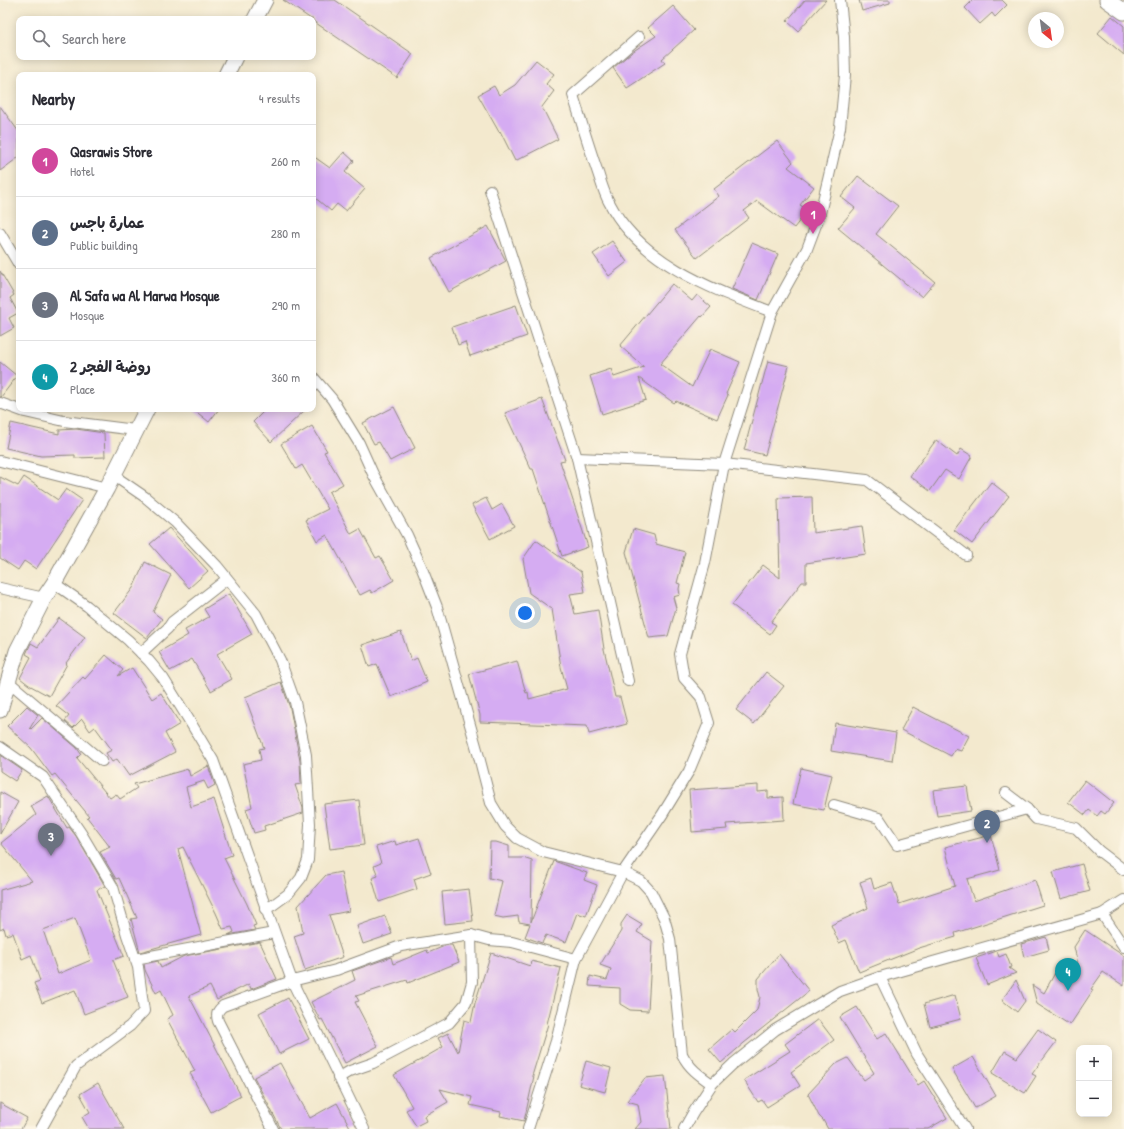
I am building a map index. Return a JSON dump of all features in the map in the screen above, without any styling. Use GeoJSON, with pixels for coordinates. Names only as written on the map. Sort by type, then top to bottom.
{"type":"FeatureCollection","features":[{"type":"Feature","properties":{"kind":"street"},"geometry":{"type":"LineString","coordinates":[[257,16],[265,0]]}},
{"type":"Feature","properties":{"kind":"street"},"geometry":{"type":"LineString","coordinates":[[528,1129],[556,1041],[576,959],[623,872],[662,815],[689,771],[709,723],[701,697],[684,678],[680,654],[705,563],[724,464],[772,312],[807,249],[815,227],[828,180],[840,128],[845,75],[844,37],[840,0]]}},
{"type":"Feature","properties":{"kind":"street"},"geometry":{"type":"LineString","coordinates":[[1107,0],[1124,12]]}},
{"type":"Feature","properties":{"kind":"street"},"geometry":{"type":"LineString","coordinates":[[639,37],[573,94],[589,148],[608,201],[622,223],[649,250],[680,271],[722,293],[772,312]]}},
{"type":"Feature","properties":{"kind":"street"},"geometry":{"type":"LineString","coordinates":[[228,72],[234,60]]}},
{"type":"Feature","properties":{"kind":"street"},"geometry":{"type":"LineString","coordinates":[[490,190],[577,458],[628,681]]}},
{"type":"Feature","properties":{"kind":"street"},"geometry":{"type":"LineString","coordinates":[[0,233],[16,260]]}},
{"type":"Feature","properties":{"kind":"street"},"geometry":{"type":"LineString","coordinates":[[316,380],[332,399],[359,443],[373,474],[407,535],[421,566],[437,607],[491,803],[505,826],[517,838],[543,852],[623,872],[640,881],[651,892],[664,918],[670,940],[682,1054],[687,1064],[712,1084]]}},
{"type":"Feature","properties":{"kind":"street"},"geometry":{"type":"LineString","coordinates":[[0,403],[16,409]]}},
{"type":"Feature","properties":{"kind":"street"},"geometry":{"type":"LineString","coordinates":[[26,412],[64,421],[135,430]]}},
{"type":"Feature","properties":{"kind":"street"},"geometry":{"type":"LineString","coordinates":[[0,710],[17,651],[44,598],[54,583],[110,482],[144,412]]}},
{"type":"Feature","properties":{"kind":"street"},"geometry":{"type":"LineString","coordinates":[[577,458],[724,464],[867,480],[966,555]]}},
{"type":"Feature","properties":{"kind":"street"},"geometry":{"type":"LineString","coordinates":[[0,460],[110,482],[145,497],[176,523],[227,579],[256,614],[280,660],[295,702],[306,755],[310,824],[308,860],[300,878],[288,894],[266,909]]}},
{"type":"Feature","properties":{"kind":"street"},"geometry":{"type":"LineString","coordinates":[[141,653],[168,628],[172,622],[227,579]]}},
{"type":"Feature","properties":{"kind":"street"},"geometry":{"type":"LineString","coordinates":[[54,583],[93,611],[128,640],[149,661],[163,678],[190,720],[212,760],[292,981],[364,1129]]}},
{"type":"Feature","properties":{"kind":"street"},"geometry":{"type":"LineString","coordinates":[[0,588],[44,598]]}},
{"type":"Feature","properties":{"kind":"street"},"geometry":{"type":"LineString","coordinates":[[9,682],[102,761]]}},
{"type":"Feature","properties":{"kind":"street"},"geometry":{"type":"LineString","coordinates":[[0,747],[43,777],[81,833],[113,887],[138,967],[144,1011],[130,1026],[76,1066],[42,1129]]}},
{"type":"Feature","properties":{"kind":"street"},"geometry":{"type":"LineString","coordinates":[[1006,793],[1036,819],[1076,828],[1099,851],[1124,870]]}},
{"type":"Feature","properties":{"kind":"street"},"geometry":{"type":"LineString","coordinates":[[834,805],[879,818],[897,845],[1027,810]]}},
{"type":"Feature","properties":{"kind":"street"},"geometry":{"type":"LineString","coordinates":[[684,1129],[712,1084],[733,1064],[775,1030],[840,991],[880,977],[1102,914],[1124,900]]}},
{"type":"Feature","properties":{"kind":"street"},"geometry":{"type":"LineString","coordinates":[[1102,914],[1124,947]]}},
{"type":"Feature","properties":{"kind":"street"},"geometry":{"type":"LineString","coordinates":[[135,959],[274,933]]}},
{"type":"Feature","properties":{"kind":"street"},"geometry":{"type":"LineString","coordinates":[[273,1129],[218,1021],[216,1015],[223,1006],[292,981],[336,970],[401,946],[471,935],[489,940],[512,942],[576,959]]}},
{"type":"Feature","properties":{"kind":"street"},"geometry":{"type":"LineString","coordinates":[[338,1078],[350,1071],[373,1063],[449,1023],[466,1003],[472,982],[471,935]]}},
{"type":"Feature","properties":{"kind":"street"},"geometry":{"type":"LineString","coordinates":[[880,977],[917,1054],[965,1129]]}},
{"type":"Feature","properties":{"kind":"building"},"geometry":{"type":"Polygon","coordinates":[[[283,0],[335,0],[413,54],[397,78],[316,23],[316,16],[307,16],[283,0]]]}},
{"type":"Feature","properties":{"kind":"building"},"geometry":{"type":"Polygon","coordinates":[[[805,0],[826,0],[798,31],[787,21],[805,0]]]}},
{"type":"Feature","properties":{"kind":"building"},"geometry":{"type":"Polygon","coordinates":[[[859,0],[890,0],[890,3],[862,11],[859,0]]]}},
{"type":"Feature","properties":{"kind":"building"},"geometry":{"type":"Polygon","coordinates":[[[973,0],[1002,0],[1007,5],[995,17],[992,13],[980,24],[965,8],[973,0]]]}},
{"type":"Feature","properties":{"kind":"building"},"geometry":{"type":"Polygon","coordinates":[[[673,6],[694,30],[662,59],[665,63],[627,88],[613,68],[632,52],[656,36],[648,28],[673,6]]]}},
{"type":"Feature","properties":{"kind":"building"},"geometry":{"type":"Polygon","coordinates":[[[1112,16],[1124,26],[1124,55],[1098,33],[1112,16]]]}},
{"type":"Feature","properties":{"kind":"building"},"geometry":{"type":"Polygon","coordinates":[[[536,60],[554,74],[546,84],[554,91],[542,107],[558,139],[515,161],[500,131],[499,132],[478,95],[494,86],[499,95],[515,85],[536,60]]]}},
{"type":"Feature","properties":{"kind":"building"},"geometry":{"type":"Polygon","coordinates":[[[0,106],[16,128],[16,159],[0,171],[0,106]]]}},
{"type":"Feature","properties":{"kind":"building"},"geometry":{"type":"Polygon","coordinates":[[[777,141],[793,162],[788,167],[814,187],[800,205],[808,210],[794,228],[757,201],[744,211],[749,218],[697,258],[675,230],[719,196],[714,189],[777,141]]]}},
{"type":"Feature","properties":{"kind":"building"},"geometry":{"type":"Polygon","coordinates":[[[344,152],[354,161],[345,172],[365,189],[346,211],[337,204],[331,211],[316,198],[316,158],[330,168],[344,152]]]}},
{"type":"Feature","properties":{"kind":"building"},"geometry":{"type":"Polygon","coordinates":[[[858,176],[898,206],[876,234],[935,282],[922,297],[838,228],[855,208],[841,197],[858,176]]]}},
{"type":"Feature","properties":{"kind":"building"},"geometry":{"type":"Polygon","coordinates":[[[488,226],[506,261],[449,292],[431,258],[488,226]]]}},
{"type":"Feature","properties":{"kind":"building"},"geometry":{"type":"Polygon","coordinates":[[[612,241],[627,262],[609,276],[593,254],[612,241]]]}},
{"type":"Feature","properties":{"kind":"building"},"geometry":{"type":"Polygon","coordinates":[[[752,243],[778,254],[758,300],[732,289],[752,243]]]}},
{"type":"Feature","properties":{"kind":"building"},"geometry":{"type":"Polygon","coordinates":[[[0,271],[14,295],[10,298],[16,309],[16,314],[9,318],[14,328],[0,336],[0,271]]]}},
{"type":"Feature","properties":{"kind":"building"},"geometry":{"type":"Polygon","coordinates":[[[672,284],[692,301],[697,295],[711,307],[702,317],[701,316],[660,364],[692,387],[710,349],[740,362],[726,394],[728,395],[717,419],[676,401],[674,403],[639,378],[646,400],[602,414],[590,376],[611,369],[614,377],[644,367],[620,346],[672,284]]]}},
{"type":"Feature","properties":{"kind":"building"},"geometry":{"type":"Polygon","coordinates":[[[516,305],[527,336],[470,356],[465,342],[458,345],[452,327],[516,305]]]}},
{"type":"Feature","properties":{"kind":"building"},"geometry":{"type":"Polygon","coordinates":[[[768,361],[789,366],[765,455],[744,450],[768,361]]]}},
{"type":"Feature","properties":{"kind":"building"},"geometry":{"type":"Polygon","coordinates":[[[0,362],[16,375],[16,377],[0,397],[0,362]]]}},
{"type":"Feature","properties":{"kind":"building"},"geometry":{"type":"Polygon","coordinates":[[[542,399],[565,460],[560,461],[588,547],[562,556],[533,469],[531,469],[505,413],[542,399]]]}},
{"type":"Feature","properties":{"kind":"building"},"geometry":{"type":"Polygon","coordinates":[[[394,407],[415,448],[390,461],[379,442],[374,444],[363,423],[394,407]]]}},
{"type":"Feature","properties":{"kind":"building"},"geometry":{"type":"Polygon","coordinates":[[[197,412],[217,412],[209,422],[197,412]]]}},
{"type":"Feature","properties":{"kind":"building"},"geometry":{"type":"Polygon","coordinates":[[[263,412],[303,412],[271,442],[253,422],[263,412]]]}},
{"type":"Feature","properties":{"kind":"building"},"geometry":{"type":"Polygon","coordinates":[[[11,423],[59,434],[59,430],[76,429],[104,433],[105,457],[75,458],[75,455],[41,456],[6,448],[11,423]]]}},
{"type":"Feature","properties":{"kind":"building"},"geometry":{"type":"Polygon","coordinates":[[[312,426],[327,451],[324,452],[343,484],[329,492],[351,534],[360,529],[376,558],[380,556],[394,580],[372,593],[370,590],[360,595],[327,535],[317,541],[306,520],[328,509],[302,465],[296,469],[281,444],[312,426]]]}},
{"type":"Feature","properties":{"kind":"building"},"geometry":{"type":"Polygon","coordinates":[[[936,440],[957,456],[961,449],[972,456],[959,479],[945,470],[930,491],[910,476],[936,440]]]}},
{"type":"Feature","properties":{"kind":"building"},"geometry":{"type":"Polygon","coordinates":[[[0,477],[18,486],[24,477],[58,500],[66,489],[82,500],[36,569],[24,561],[18,570],[0,558],[0,477]]]}},
{"type":"Feature","properties":{"kind":"building"},"geometry":{"type":"Polygon","coordinates":[[[991,482],[1009,496],[972,544],[954,530],[991,482]]]}},
{"type":"Feature","properties":{"kind":"building"},"geometry":{"type":"Polygon","coordinates":[[[812,497],[813,533],[862,526],[866,554],[806,563],[806,582],[802,582],[771,622],[776,625],[770,634],[732,605],[763,565],[780,578],[778,498],[812,497]]]}},
{"type":"Feature","properties":{"kind":"building"},"geometry":{"type":"Polygon","coordinates":[[[486,498],[492,510],[502,504],[514,526],[490,539],[472,505],[486,498]]]}},
{"type":"Feature","properties":{"kind":"building"},"geometry":{"type":"Polygon","coordinates":[[[169,528],[208,571],[189,588],[150,544],[169,528]]]}},
{"type":"Feature","properties":{"kind":"building"},"geometry":{"type":"Polygon","coordinates":[[[633,529],[654,535],[656,544],[685,552],[677,583],[680,584],[680,595],[673,597],[676,608],[668,636],[649,638],[626,552],[633,529]]]}},
{"type":"Feature","properties":{"kind":"building"},"geometry":{"type":"Polygon","coordinates":[[[536,540],[581,572],[585,592],[570,594],[575,614],[598,610],[604,649],[615,697],[620,697],[627,724],[589,734],[587,726],[480,722],[480,715],[469,674],[517,661],[529,699],[567,689],[561,667],[552,609],[529,593],[523,559],[536,540]]]}},
{"type":"Feature","properties":{"kind":"building"},"geometry":{"type":"Polygon","coordinates":[[[145,562],[171,575],[153,612],[162,619],[147,638],[114,613],[133,588],[145,562]]]}},
{"type":"Feature","properties":{"kind":"building"},"geometry":{"type":"Polygon","coordinates":[[[229,594],[252,634],[217,654],[232,679],[211,691],[192,659],[170,671],[159,652],[188,635],[185,630],[209,617],[204,609],[229,594]]]}},
{"type":"Feature","properties":{"kind":"building"},"geometry":{"type":"Polygon","coordinates":[[[59,618],[85,637],[66,663],[67,664],[49,696],[29,685],[20,678],[31,657],[26,654],[31,643],[38,647],[59,618]]]}},
{"type":"Feature","properties":{"kind":"building"},"geometry":{"type":"Polygon","coordinates":[[[401,632],[411,661],[417,658],[427,682],[391,697],[377,664],[369,667],[362,645],[401,632]]]}},
{"type":"Feature","properties":{"kind":"building"},"geometry":{"type":"Polygon","coordinates":[[[106,655],[123,670],[118,676],[132,668],[152,699],[161,693],[180,724],[165,733],[175,752],[129,776],[117,759],[112,762],[106,753],[112,750],[95,727],[90,731],[82,719],[73,728],[65,721],[69,716],[56,706],[83,677],[85,679],[106,655]]]}},
{"type":"Feature","properties":{"kind":"building"},"geometry":{"type":"Polygon","coordinates":[[[766,672],[784,686],[754,724],[736,710],[766,672]]]}},
{"type":"Feature","properties":{"kind":"building"},"geometry":{"type":"Polygon","coordinates":[[[281,682],[290,708],[300,761],[301,784],[295,785],[303,808],[303,813],[264,826],[265,830],[254,833],[246,809],[252,807],[243,764],[261,760],[259,749],[264,748],[245,697],[281,682]]]}},
{"type":"Feature","properties":{"kind":"building"},"geometry":{"type":"Polygon","coordinates":[[[27,706],[38,715],[30,728],[31,729],[42,718],[77,748],[81,754],[77,758],[110,798],[116,794],[120,799],[137,788],[134,784],[188,769],[190,776],[208,766],[215,785],[208,789],[204,781],[186,787],[191,807],[214,799],[232,855],[224,858],[247,904],[256,925],[253,926],[255,930],[228,935],[234,932],[232,927],[223,929],[183,847],[178,849],[201,935],[140,952],[131,919],[137,918],[119,878],[116,879],[100,852],[110,847],[87,817],[89,816],[55,774],[52,776],[31,748],[7,726],[27,706]]]}},
{"type":"Feature","properties":{"kind":"building"},"geometry":{"type":"Polygon","coordinates":[[[913,707],[969,736],[961,751],[955,749],[951,756],[901,730],[913,707]]]}},
{"type":"Feature","properties":{"kind":"building"},"geometry":{"type":"Polygon","coordinates":[[[835,723],[896,733],[892,761],[831,751],[835,723]]]}},
{"type":"Feature","properties":{"kind":"building"},"geometry":{"type":"Polygon","coordinates":[[[0,755],[22,770],[15,781],[0,771],[0,755]]]}},
{"type":"Feature","properties":{"kind":"building"},"geometry":{"type":"Polygon","coordinates":[[[801,768],[832,775],[824,810],[793,804],[801,768]]]}},
{"type":"Feature","properties":{"kind":"building"},"geometry":{"type":"Polygon","coordinates":[[[1085,780],[1114,803],[1105,814],[1101,811],[1097,816],[1089,810],[1085,815],[1068,802],[1085,780]]]}},
{"type":"Feature","properties":{"kind":"building"},"geometry":{"type":"Polygon","coordinates":[[[758,785],[758,792],[768,791],[768,798],[783,797],[784,820],[726,824],[727,829],[692,832],[689,790],[758,785]]]}},
{"type":"Feature","properties":{"kind":"building"},"geometry":{"type":"Polygon","coordinates":[[[967,786],[971,811],[937,816],[933,790],[967,786]]]}},
{"type":"Feature","properties":{"kind":"building"},"geometry":{"type":"Polygon","coordinates":[[[0,792],[18,802],[0,834],[0,792]]]}},
{"type":"Feature","properties":{"kind":"building"},"geometry":{"type":"Polygon","coordinates":[[[48,796],[67,828],[69,827],[76,836],[105,886],[97,890],[124,956],[113,960],[128,997],[84,1014],[75,990],[42,1003],[34,983],[40,981],[31,955],[22,959],[13,933],[6,935],[4,928],[0,930],[0,890],[32,881],[1,843],[36,815],[31,806],[48,796]],[[75,918],[43,930],[58,974],[91,960],[75,918]]]}},
{"type":"Feature","properties":{"kind":"building"},"geometry":{"type":"Polygon","coordinates":[[[359,800],[364,845],[330,849],[324,804],[359,800]]]}},
{"type":"Feature","properties":{"kind":"building"},"geometry":{"type":"Polygon","coordinates":[[[991,835],[1000,870],[967,879],[974,901],[1035,880],[1043,905],[955,933],[956,937],[919,948],[859,972],[846,940],[839,943],[831,925],[868,908],[860,882],[871,878],[874,889],[892,883],[899,904],[955,886],[945,847],[991,835]]]}},
{"type":"Feature","properties":{"kind":"building"},"geometry":{"type":"Polygon","coordinates":[[[419,838],[431,873],[414,879],[417,889],[379,902],[372,878],[378,876],[374,866],[381,863],[376,847],[395,841],[396,845],[419,838]]]}},
{"type":"Feature","properties":{"kind":"building"},"geometry":{"type":"Polygon","coordinates":[[[490,842],[496,842],[509,846],[509,858],[523,858],[532,861],[531,922],[554,861],[587,873],[584,880],[597,885],[586,916],[577,913],[566,942],[546,935],[542,943],[525,937],[530,924],[519,922],[518,916],[503,918],[494,916],[502,881],[489,878],[490,842]]]}},
{"type":"Feature","properties":{"kind":"building"},"geometry":{"type":"Polygon","coordinates":[[[1082,864],[1090,891],[1061,899],[1053,872],[1082,864]]]}},
{"type":"Feature","properties":{"kind":"building"},"geometry":{"type":"Polygon","coordinates":[[[341,872],[349,911],[329,915],[343,957],[305,970],[294,936],[303,933],[298,906],[326,875],[341,872]]]}},
{"type":"Feature","properties":{"kind":"building"},"geometry":{"type":"Polygon","coordinates":[[[469,889],[473,921],[445,924],[442,892],[469,889]]]}},
{"type":"Feature","properties":{"kind":"building"},"geometry":{"type":"Polygon","coordinates":[[[627,915],[642,924],[637,932],[652,941],[648,1011],[630,1010],[620,1004],[620,988],[589,986],[590,976],[607,980],[611,969],[600,965],[621,931],[621,924],[627,915]]]}},
{"type":"Feature","properties":{"kind":"building"},"geometry":{"type":"Polygon","coordinates":[[[385,916],[392,934],[363,944],[357,926],[385,916]]]}},
{"type":"Feature","properties":{"kind":"building"},"geometry":{"type":"Polygon","coordinates":[[[1085,930],[1124,956],[1124,986],[1103,972],[1091,989],[1093,990],[1070,1025],[1037,1004],[1032,985],[1044,993],[1055,973],[1055,975],[1059,970],[1078,964],[1074,947],[1085,930]]]}},
{"type":"Feature","properties":{"kind":"building"},"geometry":{"type":"Polygon","coordinates":[[[1046,937],[1049,950],[1024,957],[1021,944],[1046,937]]]}},
{"type":"Feature","properties":{"kind":"building"},"geometry":{"type":"Polygon","coordinates":[[[260,942],[277,979],[251,989],[249,984],[217,1000],[210,986],[189,996],[241,1096],[211,1112],[190,1073],[195,1071],[167,1019],[173,1015],[161,990],[156,993],[145,970],[144,964],[158,961],[161,968],[184,956],[260,942]]]}},
{"type":"Feature","properties":{"kind":"building"},"geometry":{"type":"Polygon","coordinates":[[[447,945],[452,945],[459,962],[408,983],[407,980],[356,996],[359,1001],[355,1002],[378,1046],[345,1063],[322,1019],[320,1020],[311,1002],[355,980],[352,971],[391,957],[393,964],[427,950],[428,953],[447,945]]]}},
{"type":"Feature","properties":{"kind":"building"},"geometry":{"type":"Polygon","coordinates":[[[997,951],[999,957],[1006,954],[1011,967],[1009,968],[1016,973],[987,985],[976,958],[997,951]]]}},
{"type":"Feature","properties":{"kind":"building"},"geometry":{"type":"Polygon","coordinates":[[[491,953],[530,966],[531,961],[561,968],[548,1024],[532,1076],[534,1076],[524,1121],[500,1116],[501,1112],[470,1105],[472,1097],[440,1089],[448,1102],[424,1116],[426,1121],[416,1126],[406,1110],[412,1107],[394,1075],[443,1047],[438,1038],[448,1033],[458,1052],[464,1020],[471,1022],[475,1003],[491,953]]]}},
{"type":"Feature","properties":{"kind":"building"},"geometry":{"type":"Polygon","coordinates":[[[779,954],[809,991],[721,1063],[709,1049],[732,1029],[735,1032],[757,1010],[760,997],[758,979],[779,954]]]}},
{"type":"Feature","properties":{"kind":"building"},"geometry":{"type":"Polygon","coordinates":[[[1016,980],[1025,1001],[1017,1012],[1002,1000],[1016,980]]]}},
{"type":"Feature","properties":{"kind":"building"},"geometry":{"type":"Polygon","coordinates":[[[955,995],[961,1019],[930,1027],[924,1004],[955,995]]]}},
{"type":"Feature","properties":{"kind":"building"},"geometry":{"type":"Polygon","coordinates":[[[288,998],[309,1039],[279,1054],[259,1013],[288,998]]]}},
{"type":"Feature","properties":{"kind":"building"},"geometry":{"type":"Polygon","coordinates":[[[857,1007],[877,1039],[886,1033],[918,1085],[924,1081],[947,1118],[928,1129],[828,1129],[819,1116],[808,1094],[836,1064],[848,1058],[864,1080],[874,1073],[840,1017],[857,1007]]]}},
{"type":"Feature","properties":{"kind":"building"},"geometry":{"type":"Polygon","coordinates":[[[818,1019],[834,1040],[791,1072],[800,1086],[767,1107],[762,1100],[758,1102],[744,1080],[790,1051],[785,1044],[818,1019]]]}},
{"type":"Feature","properties":{"kind":"building"},"geometry":{"type":"Polygon","coordinates":[[[1038,1029],[1056,1042],[1032,1074],[1036,1076],[1025,1093],[992,1073],[1005,1051],[1017,1058],[1038,1029]]]}},
{"type":"Feature","properties":{"kind":"building"},"geometry":{"type":"Polygon","coordinates":[[[973,1057],[996,1096],[975,1108],[952,1069],[973,1057]]]}},
{"type":"Feature","properties":{"kind":"building"},"geometry":{"type":"Polygon","coordinates":[[[586,1061],[611,1068],[605,1092],[579,1085],[586,1061]]]}},
{"type":"Feature","properties":{"kind":"building"},"geometry":{"type":"Polygon","coordinates":[[[280,1063],[310,1118],[337,1103],[351,1129],[281,1129],[254,1077],[280,1063]]]}},
{"type":"Feature","properties":{"kind":"building"},"geometry":{"type":"Polygon","coordinates":[[[665,1076],[671,1129],[635,1129],[641,1122],[638,1104],[627,1101],[645,1078],[665,1076]]]}},
{"type":"Feature","properties":{"kind":"building"},"geometry":{"type":"Polygon","coordinates":[[[98,1083],[124,1129],[89,1129],[82,1117],[90,1112],[80,1094],[98,1083]]]}},
{"type":"Feature","properties":{"kind":"building"},"geometry":{"type":"Polygon","coordinates":[[[0,1103],[27,1118],[21,1129],[0,1129],[0,1103]]]}},
{"type":"Feature","properties":{"kind":"place","name":"Qasrawis Store"},"geometry":{"type":"Point","coordinates":[813,234]}},
{"type":"Feature","properties":{"kind":"place","name":"عمارة باجس"},"geometry":{"type":"Point","coordinates":[987,843]}},
{"type":"Feature","properties":{"kind":"place","name":"Al Safa wa Al Marwa Mosque"},"geometry":{"type":"Point","coordinates":[51,856]}},
{"type":"Feature","properties":{"kind":"place","name":"روضة الفجر 2"},"geometry":{"type":"Point","coordinates":[1068,991]}}]}
